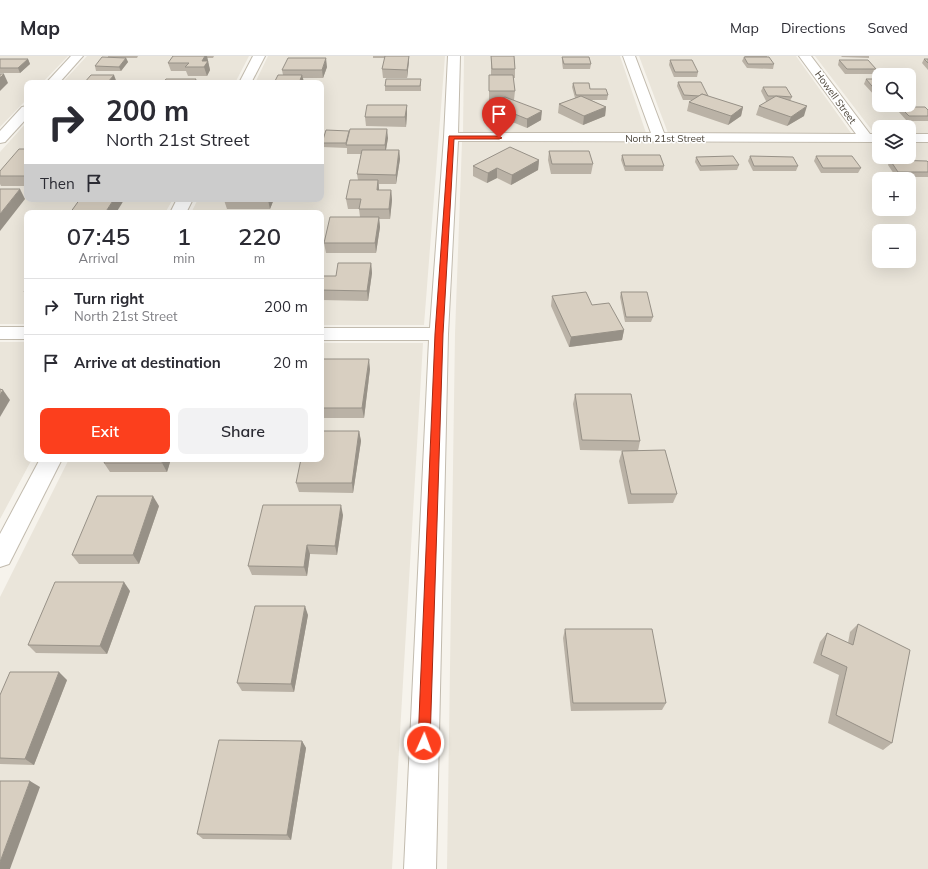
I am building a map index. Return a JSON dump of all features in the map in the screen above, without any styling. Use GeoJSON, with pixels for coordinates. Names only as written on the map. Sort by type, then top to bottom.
{"type":"FeatureCollection","features":[{"type":"Feature","properties":{"kind":"street"},"geometry":{"type":"LineString","coordinates":[[55,80],[77,56]]}},
{"type":"Feature","properties":{"kind":"street"},"geometry":{"type":"LineString","coordinates":[[246,80],[258,56]]}},
{"type":"Feature","properties":{"kind":"street"},"geometry":{"type":"LineString","coordinates":[[420,869],[439,334],[451,138],[454,56]]}},
{"type":"Feature","properties":{"kind":"street"},"geometry":{"type":"LineString","coordinates":[[629,56],[659,138]]}},
{"type":"Feature","properties":{"kind":"street","name":"Howell Street"},"geometry":{"type":"LineString","coordinates":[[806,56],[872,138]]}},
{"type":"Feature","properties":{"kind":"street"},"geometry":{"type":"LineString","coordinates":[[0,139],[24,113]]}},
{"type":"Feature","properties":{"kind":"street","name":"North 21st Street"},"geometry":{"type":"LineString","coordinates":[[451,138],[872,138]]}},
{"type":"Feature","properties":{"kind":"street"},"geometry":{"type":"LineString","coordinates":[[916,138],[928,138]]}},
{"type":"Feature","properties":{"kind":"street"},"geometry":{"type":"LineString","coordinates":[[0,333],[24,333]]}},
{"type":"Feature","properties":{"kind":"street"},"geometry":{"type":"LineString","coordinates":[[324,334],[439,334]]}},
{"type":"Feature","properties":{"kind":"street"},"geometry":{"type":"LineString","coordinates":[[0,557],[49,462]]}},
{"type":"Feature","properties":{"kind":"shaded area"},"geometry":{"type":"Polygon","coordinates":[[[0,56],[68,56],[45,80],[24,80],[24,102],[0,127],[0,56]]]}},
{"type":"Feature","properties":{"kind":"shaded area"},"geometry":{"type":"Polygon","coordinates":[[[87,56],[249,56],[237,80],[65,80],[87,56]]]}},
{"type":"Feature","properties":{"kind":"shaded area"},"geometry":{"type":"Polygon","coordinates":[[[268,56],[445,56],[424,325],[324,325],[324,210],[192,210],[196,202],[324,202],[324,80],[256,80],[268,56]]]}},
{"type":"Feature","properties":{"kind":"shaded area"},"geometry":{"type":"Polygon","coordinates":[[[464,56],[620,56],[646,133],[463,133],[464,56]]]}},
{"type":"Feature","properties":{"kind":"shaded area"},"geometry":{"type":"Polygon","coordinates":[[[639,56],[796,56],[851,133],[668,133],[639,56]]]}},
{"type":"Feature","properties":{"kind":"shaded area"},"geometry":{"type":"Polygon","coordinates":[[[815,56],[928,56],[928,133],[916,133],[916,120],[872,120],[872,130],[815,56]]]}},
{"type":"Feature","properties":{"kind":"shaded area"},"geometry":{"type":"Polygon","coordinates":[[[24,125],[24,202],[171,202],[167,210],[24,210],[24,324],[0,324],[0,152],[24,125]]]}},
{"type":"Feature","properties":{"kind":"shaded area"},"geometry":{"type":"Polygon","coordinates":[[[462,142],[872,143],[872,164],[916,164],[916,143],[928,143],[928,869],[447,869],[455,334],[462,142]]]}},
{"type":"Feature","properties":{"kind":"shaded area"},"geometry":{"type":"Polygon","coordinates":[[[0,342],[24,342],[24,462],[30,462],[0,519],[0,342]]]}},
{"type":"Feature","properties":{"kind":"shaded area"},"geometry":{"type":"Polygon","coordinates":[[[324,343],[423,343],[392,869],[0,869],[0,597],[68,462],[324,462],[324,343]]]}},
{"type":"Feature","properties":{"kind":"building"},"geometry":{"type":"Polygon","coordinates":[[[173,56],[205,56],[202,61],[208,61],[204,67],[185,67],[189,63],[168,63],[173,56]]]}},
{"type":"Feature","properties":{"kind":"building"},"geometry":{"type":"Polygon","coordinates":[[[385,56],[409,56],[407,70],[382,69],[385,56]]]}},
{"type":"Feature","properties":{"kind":"building"},"geometry":{"type":"Polygon","coordinates":[[[491,56],[514,56],[515,69],[492,69],[491,56]]]}},
{"type":"Feature","properties":{"kind":"building"},"geometry":{"type":"Polygon","coordinates":[[[102,57],[126,58],[119,67],[95,66],[102,57]]]}},
{"type":"Feature","properties":{"kind":"building"},"geometry":{"type":"Polygon","coordinates":[[[562,57],[589,57],[591,64],[564,64],[562,57]]]}},
{"type":"Feature","properties":{"kind":"building"},"geometry":{"type":"Polygon","coordinates":[[[744,57],[769,57],[774,64],[748,64],[744,57]]]}},
{"type":"Feature","properties":{"kind":"building"},"geometry":{"type":"Polygon","coordinates":[[[288,58],[326,58],[322,70],[282,70],[288,58]]]}},
{"type":"Feature","properties":{"kind":"building"},"geometry":{"type":"Polygon","coordinates":[[[0,59],[28,59],[18,68],[0,68],[0,59]]]}},
{"type":"Feature","properties":{"kind":"building"},"geometry":{"type":"Polygon","coordinates":[[[670,60],[692,60],[698,72],[675,72],[670,60]]]}},
{"type":"Feature","properties":{"kind":"building"},"geometry":{"type":"Polygon","coordinates":[[[839,60],[868,60],[875,68],[872,69],[847,69],[839,60]]]}},
{"type":"Feature","properties":{"kind":"building"},"geometry":{"type":"Polygon","coordinates":[[[91,75],[114,75],[110,80],[87,80],[91,75]]]}},
{"type":"Feature","properties":{"kind":"building"},"geometry":{"type":"Polygon","coordinates":[[[278,75],[302,75],[300,80],[276,80],[278,75]]]}},
{"type":"Feature","properties":{"kind":"building"},"geometry":{"type":"Polygon","coordinates":[[[489,75],[513,75],[515,91],[489,91],[489,75]]]}},
{"type":"Feature","properties":{"kind":"building"},"geometry":{"type":"Polygon","coordinates":[[[166,79],[196,79],[196,80],[165,80],[166,79]]]}},
{"type":"Feature","properties":{"kind":"building"},"geometry":{"type":"Polygon","coordinates":[[[386,79],[421,79],[420,86],[385,86],[386,79]]]}},
{"type":"Feature","properties":{"kind":"building"},"geometry":{"type":"Polygon","coordinates":[[[866,79],[872,79],[872,86],[866,79]]]}},
{"type":"Feature","properties":{"kind":"building"},"geometry":{"type":"Polygon","coordinates":[[[678,82],[701,82],[708,96],[702,94],[699,96],[684,95],[678,82]]]}},
{"type":"Feature","properties":{"kind":"building"},"geometry":{"type":"Polygon","coordinates":[[[573,83],[589,83],[590,89],[606,89],[608,95],[576,95],[573,83]]]}},
{"type":"Feature","properties":{"kind":"building"},"geometry":{"type":"Polygon","coordinates":[[[763,87],[786,87],[792,97],[768,96],[763,87]]]}},
{"type":"Feature","properties":{"kind":"building"},"geometry":{"type":"Polygon","coordinates":[[[702,94],[743,107],[731,116],[689,102],[702,94]]]}},
{"type":"Feature","properties":{"kind":"building"},"geometry":{"type":"Polygon","coordinates":[[[581,96],[606,107],[584,116],[559,104],[581,96]]]}},
{"type":"Feature","properties":{"kind":"building"},"geometry":{"type":"Polygon","coordinates":[[[776,96],[807,106],[791,117],[759,106],[776,96]]]}},
{"type":"Feature","properties":{"kind":"building"},"geometry":{"type":"Polygon","coordinates":[[[505,97],[542,111],[527,119],[490,104],[505,97]]]}},
{"type":"Feature","properties":{"kind":"building"},"geometry":{"type":"Polygon","coordinates":[[[367,105],[407,105],[405,117],[365,117],[367,105]]]}},
{"type":"Feature","properties":{"kind":"building"},"geometry":{"type":"Polygon","coordinates":[[[916,107],[925,107],[928,110],[928,116],[909,116],[905,112],[916,112],[916,107]]]}},
{"type":"Feature","properties":{"kind":"building"},"geometry":{"type":"Polygon","coordinates":[[[350,129],[387,129],[385,145],[346,145],[350,129]]]}},
{"type":"Feature","properties":{"kind":"building"},"geometry":{"type":"Polygon","coordinates":[[[326,130],[349,131],[346,143],[324,143],[326,130]]]}},
{"type":"Feature","properties":{"kind":"building"},"geometry":{"type":"Polygon","coordinates":[[[510,147],[539,160],[512,175],[497,168],[488,173],[473,166],[510,147]]]}},
{"type":"Feature","properties":{"kind":"building"},"geometry":{"type":"Polygon","coordinates":[[[19,149],[24,149],[24,176],[0,176],[0,171],[19,149]]]}},
{"type":"Feature","properties":{"kind":"building"},"geometry":{"type":"Polygon","coordinates":[[[362,150],[399,150],[396,175],[357,174],[362,150]]]}},
{"type":"Feature","properties":{"kind":"building"},"geometry":{"type":"Polygon","coordinates":[[[549,151],[589,151],[593,164],[552,164],[549,151]]]}},
{"type":"Feature","properties":{"kind":"building"},"geometry":{"type":"Polygon","coordinates":[[[622,155],[660,155],[664,166],[625,166],[622,155]]]}},
{"type":"Feature","properties":{"kind":"building"},"geometry":{"type":"Polygon","coordinates":[[[733,156],[739,165],[701,166],[696,157],[733,156]]]}},
{"type":"Feature","properties":{"kind":"building"},"geometry":{"type":"Polygon","coordinates":[[[750,156],[793,157],[798,166],[754,166],[750,156]]]}},
{"type":"Feature","properties":{"kind":"building"},"geometry":{"type":"Polygon","coordinates":[[[816,156],[852,156],[861,168],[823,168],[816,156]]]}},
{"type":"Feature","properties":{"kind":"building"},"geometry":{"type":"Polygon","coordinates":[[[916,161],[928,162],[928,172],[898,172],[893,164],[916,164],[916,161]]]}},
{"type":"Feature","properties":{"kind":"building"},"geometry":{"type":"Polygon","coordinates":[[[350,180],[378,180],[377,190],[391,190],[389,209],[359,209],[361,199],[346,199],[350,180]]]}},
{"type":"Feature","properties":{"kind":"building"},"geometry":{"type":"Polygon","coordinates":[[[0,189],[20,189],[0,214],[0,189]]]}},
{"type":"Feature","properties":{"kind":"building"},"geometry":{"type":"Polygon","coordinates":[[[78,202],[112,202],[107,210],[72,210],[78,202]]]}},
{"type":"Feature","properties":{"kind":"building"},"geometry":{"type":"Polygon","coordinates":[[[330,217],[379,217],[375,243],[324,243],[330,217]]]}},
{"type":"Feature","properties":{"kind":"building"},"geometry":{"type":"Polygon","coordinates":[[[338,263],[371,263],[367,291],[324,290],[324,276],[336,276],[338,263]]]}},
{"type":"Feature","properties":{"kind":"building"},"geometry":{"type":"Polygon","coordinates":[[[586,292],[592,305],[609,303],[624,330],[571,337],[552,296],[586,292]]]}},
{"type":"Feature","properties":{"kind":"building"},"geometry":{"type":"Polygon","coordinates":[[[621,292],[647,292],[653,317],[626,317],[621,292]]]}},
{"type":"Feature","properties":{"kind":"building"},"geometry":{"type":"Polygon","coordinates":[[[324,359],[369,359],[362,408],[324,408],[324,359]]]}},
{"type":"Feature","properties":{"kind":"building"},"geometry":{"type":"Polygon","coordinates":[[[575,394],[631,394],[640,441],[582,440],[575,394]]]}},
{"type":"Feature","properties":{"kind":"building"},"geometry":{"type":"Polygon","coordinates":[[[324,431],[359,431],[352,483],[296,483],[300,462],[324,462],[324,431]]]}},
{"type":"Feature","properties":{"kind":"building"},"geometry":{"type":"Polygon","coordinates":[[[665,450],[677,494],[631,494],[622,451],[665,450]]]}},
{"type":"Feature","properties":{"kind":"building"},"geometry":{"type":"Polygon","coordinates":[[[104,462],[162,462],[162,463],[104,462]]]}},
{"type":"Feature","properties":{"kind":"building"},"geometry":{"type":"Polygon","coordinates":[[[97,496],[153,496],[133,555],[72,555],[97,496]]]}},
{"type":"Feature","properties":{"kind":"building"},"geometry":{"type":"Polygon","coordinates":[[[263,505],[341,505],[335,546],[307,545],[304,567],[248,566],[263,505]]]}},
{"type":"Feature","properties":{"kind":"building"},"geometry":{"type":"Polygon","coordinates":[[[55,582],[124,582],[100,646],[28,645],[55,582]]]}},
{"type":"Feature","properties":{"kind":"building"},"geometry":{"type":"Polygon","coordinates":[[[255,606],[305,606],[291,684],[237,683],[255,606]]]}},
{"type":"Feature","properties":{"kind":"building"},"geometry":{"type":"Polygon","coordinates":[[[858,624],[910,650],[892,743],[836,715],[847,667],[821,655],[827,633],[853,645],[858,624]]]}},
{"type":"Feature","properties":{"kind":"building"},"geometry":{"type":"Polygon","coordinates":[[[565,629],[652,629],[666,703],[573,703],[565,629]]]}},
{"type":"Feature","properties":{"kind":"building"},"geometry":{"type":"Polygon","coordinates":[[[10,672],[59,672],[25,759],[0,758],[0,695],[10,672]]]}},
{"type":"Feature","properties":{"kind":"building"},"geometry":{"type":"Polygon","coordinates":[[[219,740],[302,741],[287,835],[197,834],[219,740]]]}},
{"type":"Feature","properties":{"kind":"building"},"geometry":{"type":"Polygon","coordinates":[[[0,781],[30,781],[0,862],[0,781]]]}},
{"type":"Feature","properties":{"kind":"route"},"geometry":{"type":"LineString","coordinates":[[424,743],[439,334],[451,138],[499,138]]}}]}
